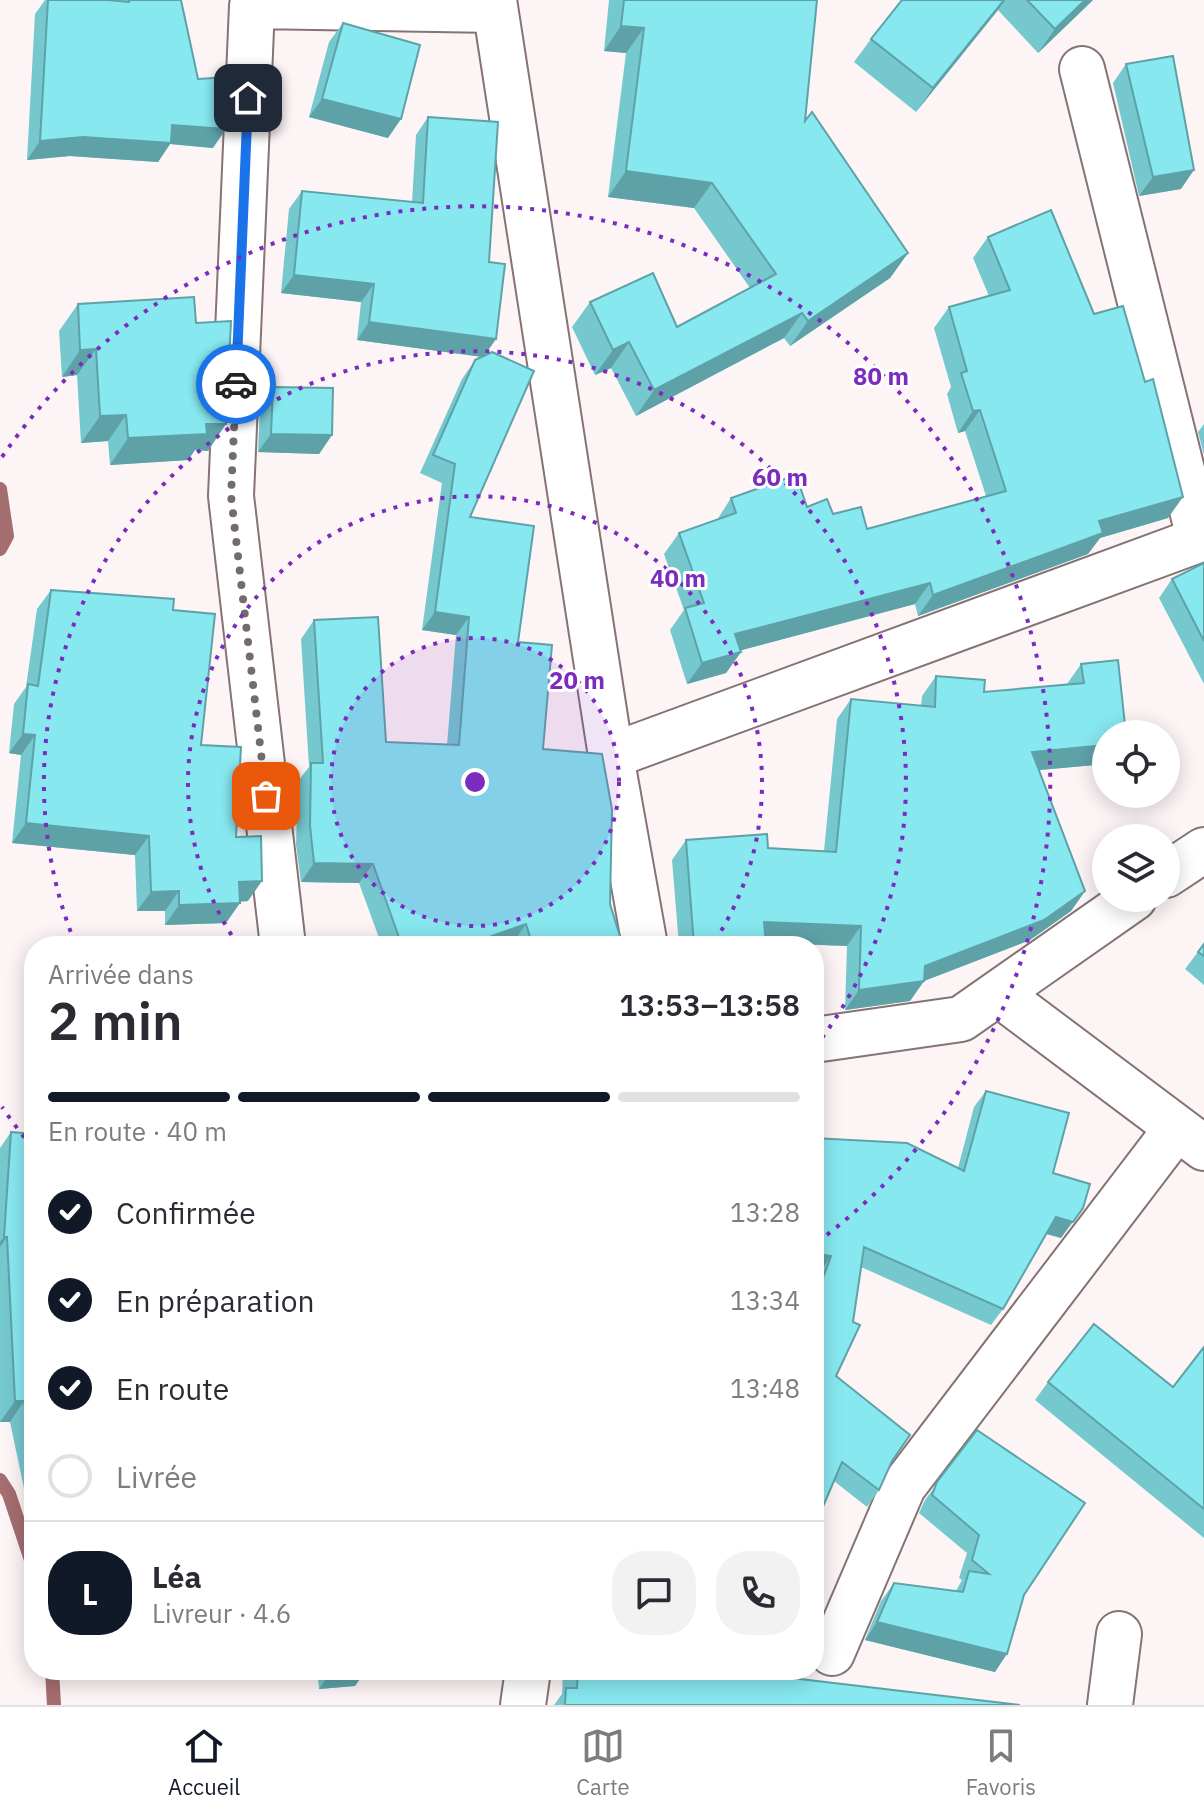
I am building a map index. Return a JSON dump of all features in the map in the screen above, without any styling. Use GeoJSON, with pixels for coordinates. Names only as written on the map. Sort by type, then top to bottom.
{"type":"FeatureCollection","features":[{"type":"Feature","properties":{"kind":"street"},"geometry":{"type":"LineString","coordinates":[[282,936],[231,496],[238,3],[494,5],[611,756],[643,936]]}},
{"type":"Feature","properties":{"kind":"street"},"geometry":{"type":"LineString","coordinates":[[611,756],[1201,538],[1082,69]]}},
{"type":"Feature","properties":{"kind":"street"},"geometry":{"type":"LineString","coordinates":[[1180,866],[1204,850]]}},
{"type":"Feature","properties":{"kind":"street"},"geometry":{"type":"LineString","coordinates":[[824,1039],[961,1019],[1000,995],[1115,912]]}},
{"type":"Feature","properties":{"kind":"street"},"geometry":{"type":"LineString","coordinates":[[832,1653],[903,1487],[1190,1138],[1000,995]]}},
{"type":"Feature","properties":{"kind":"street"},"geometry":{"type":"LineString","coordinates":[[1110,1705],[1119,1634]]}},
{"type":"Feature","properties":{"kind":"street"},"geometry":{"type":"LineString","coordinates":[[523,1705],[527,1680]]}},
{"type":"Feature","properties":{"kind":"building"},"geometry":{"type":"Polygon","coordinates":[[[48,0],[181,0],[198,79],[229,77],[226,129],[172,125],[171,143],[83,137],[40,141],[48,0]]]}},
{"type":"Feature","properties":{"kind":"building"},"geometry":{"type":"Polygon","coordinates":[[[624,0],[817,0],[805,121],[812,112],[908,253],[808,321],[802,313],[654,390],[629,342],[613,350],[590,302],[653,273],[677,327],[776,274],[712,183],[626,171],[644,28],[621,26],[624,0]]]}},
{"type":"Feature","properties":{"kind":"building"},"geometry":{"type":"Polygon","coordinates":[[[902,0],[1004,0],[933,88],[871,39],[902,0]]]}},
{"type":"Feature","properties":{"kind":"building"},"geometry":{"type":"Polygon","coordinates":[[[1027,0],[1085,0],[1055,29],[1027,0]]]}},
{"type":"Feature","properties":{"kind":"building"},"geometry":{"type":"Polygon","coordinates":[[[343,23],[420,45],[401,119],[322,99],[343,23]]]}},
{"type":"Feature","properties":{"kind":"building"},"geometry":{"type":"Polygon","coordinates":[[[1173,56],[1194,170],[1153,177],[1126,64],[1173,56]]]}},
{"type":"Feature","properties":{"kind":"building"},"geometry":{"type":"Polygon","coordinates":[[[428,117],[498,122],[489,262],[505,264],[496,339],[369,322],[374,284],[294,275],[302,191],[423,203],[428,117]]]}},
{"type":"Feature","properties":{"kind":"building"},"geometry":{"type":"Polygon","coordinates":[[[1051,210],[1094,314],[1123,306],[1145,382],[1153,379],[1183,497],[1099,521],[1103,533],[933,595],[930,583],[735,634],[741,652],[702,663],[685,608],[704,603],[679,533],[736,513],[731,498],[796,475],[807,507],[827,499],[833,514],[861,507],[867,529],[1006,491],[980,410],[973,411],[961,373],[967,371],[949,307],[1010,290],[988,237],[1051,210]]]}},
{"type":"Feature","properties":{"kind":"building"},"geometry":{"type":"Polygon","coordinates":[[[194,297],[196,323],[231,321],[226,424],[206,424],[207,434],[128,438],[126,415],[100,416],[96,349],[80,350],[78,304],[194,297]]]}},
{"type":"Feature","properties":{"kind":"building"},"geometry":{"type":"Polygon","coordinates":[[[492,352],[534,371],[470,517],[534,526],[518,642],[552,645],[543,749],[602,754],[612,809],[610,904],[620,936],[530,936],[526,924],[492,936],[398,936],[373,864],[314,863],[310,826],[311,763],[323,763],[314,620],[378,617],[386,742],[459,745],[469,617],[435,612],[455,464],[433,455],[475,360],[492,352]]]}},
{"type":"Feature","properties":{"kind":"building"},"geometry":{"type":"Polygon","coordinates":[[[273,387],[333,388],[332,435],[271,434],[273,387]]]}},
{"type":"Feature","properties":{"kind":"building"},"geometry":{"type":"Polygon","coordinates":[[[1204,563],[1204,641],[1172,579],[1204,563]]]}},
{"type":"Feature","properties":{"kind":"building"},"geometry":{"type":"Polygon","coordinates":[[[51,590],[174,599],[173,610],[215,614],[201,745],[241,747],[236,837],[261,836],[262,881],[239,882],[240,903],[179,905],[179,891],[151,892],[149,836],[26,823],[35,735],[23,734],[28,684],[38,686],[51,590]]]}},
{"type":"Feature","properties":{"kind":"building"},"geometry":{"type":"Polygon","coordinates":[[[1118,660],[1124,720],[1092,720],[1092,746],[1032,752],[1085,891],[1044,920],[925,966],[924,981],[859,990],[861,926],[764,922],[765,936],[693,936],[686,840],[767,834],[768,848],[836,852],[851,699],[935,707],[936,676],[985,680],[984,692],[1084,683],[1081,664],[1118,660]]]}},
{"type":"Feature","properties":{"kind":"building"},"geometry":{"type":"Polygon","coordinates":[[[986,1091],[1069,1113],[1053,1173],[1090,1184],[1083,1208],[1073,1222],[1056,1217],[1003,1309],[864,1247],[853,1322],[860,1325],[836,1376],[910,1435],[892,1461],[879,1490],[842,1462],[824,1504],[824,1275],[831,1256],[824,1255],[824,1139],[907,1143],[964,1171],[986,1091]]]}},
{"type":"Feature","properties":{"kind":"building"},"geometry":{"type":"Polygon","coordinates":[[[11,1132],[24,1133],[24,1401],[15,1401],[7,1237],[4,1237],[11,1132]]]}},
{"type":"Feature","properties":{"kind":"building"},"geometry":{"type":"Polygon","coordinates":[[[1094,1324],[1173,1387],[1204,1347],[1204,1509],[1048,1382],[1094,1324]]]}},
{"type":"Feature","properties":{"kind":"building"},"geometry":{"type":"Polygon","coordinates":[[[977,1430],[1085,1503],[1024,1595],[1007,1654],[877,1622],[894,1583],[963,1592],[969,1571],[989,1574],[972,1560],[979,1535],[932,1495],[937,1482],[977,1430]]]}},
{"type":"Feature","properties":{"kind":"building"},"geometry":{"type":"Polygon","coordinates":[[[577,1680],[809,1680],[1020,1705],[565,1705],[566,1688],[577,1688],[577,1680]]]}},
{"type":"Feature","properties":{"kind":"waterway"},"geometry":{"type":"LineString","coordinates":[[0,489],[7,536],[0,549]]}},
{"type":"Feature","properties":{"kind":"waterway"},"geometry":{"type":"LineString","coordinates":[[0,1480],[9,1494],[24,1539]]}},
{"type":"Feature","properties":{"kind":"waterway"},"geometry":{"type":"LineString","coordinates":[[53,1680],[54,1705]]}},
{"type":"Feature","properties":{"kind":"way so far"},"geometry":{"type":"LineString","coordinates":[[236,384],[231,496],[266,796]]}},
{"type":"Feature","properties":{"kind":"route"},"geometry":{"type":"LineString","coordinates":[[236,384],[248,98]]}}]}
